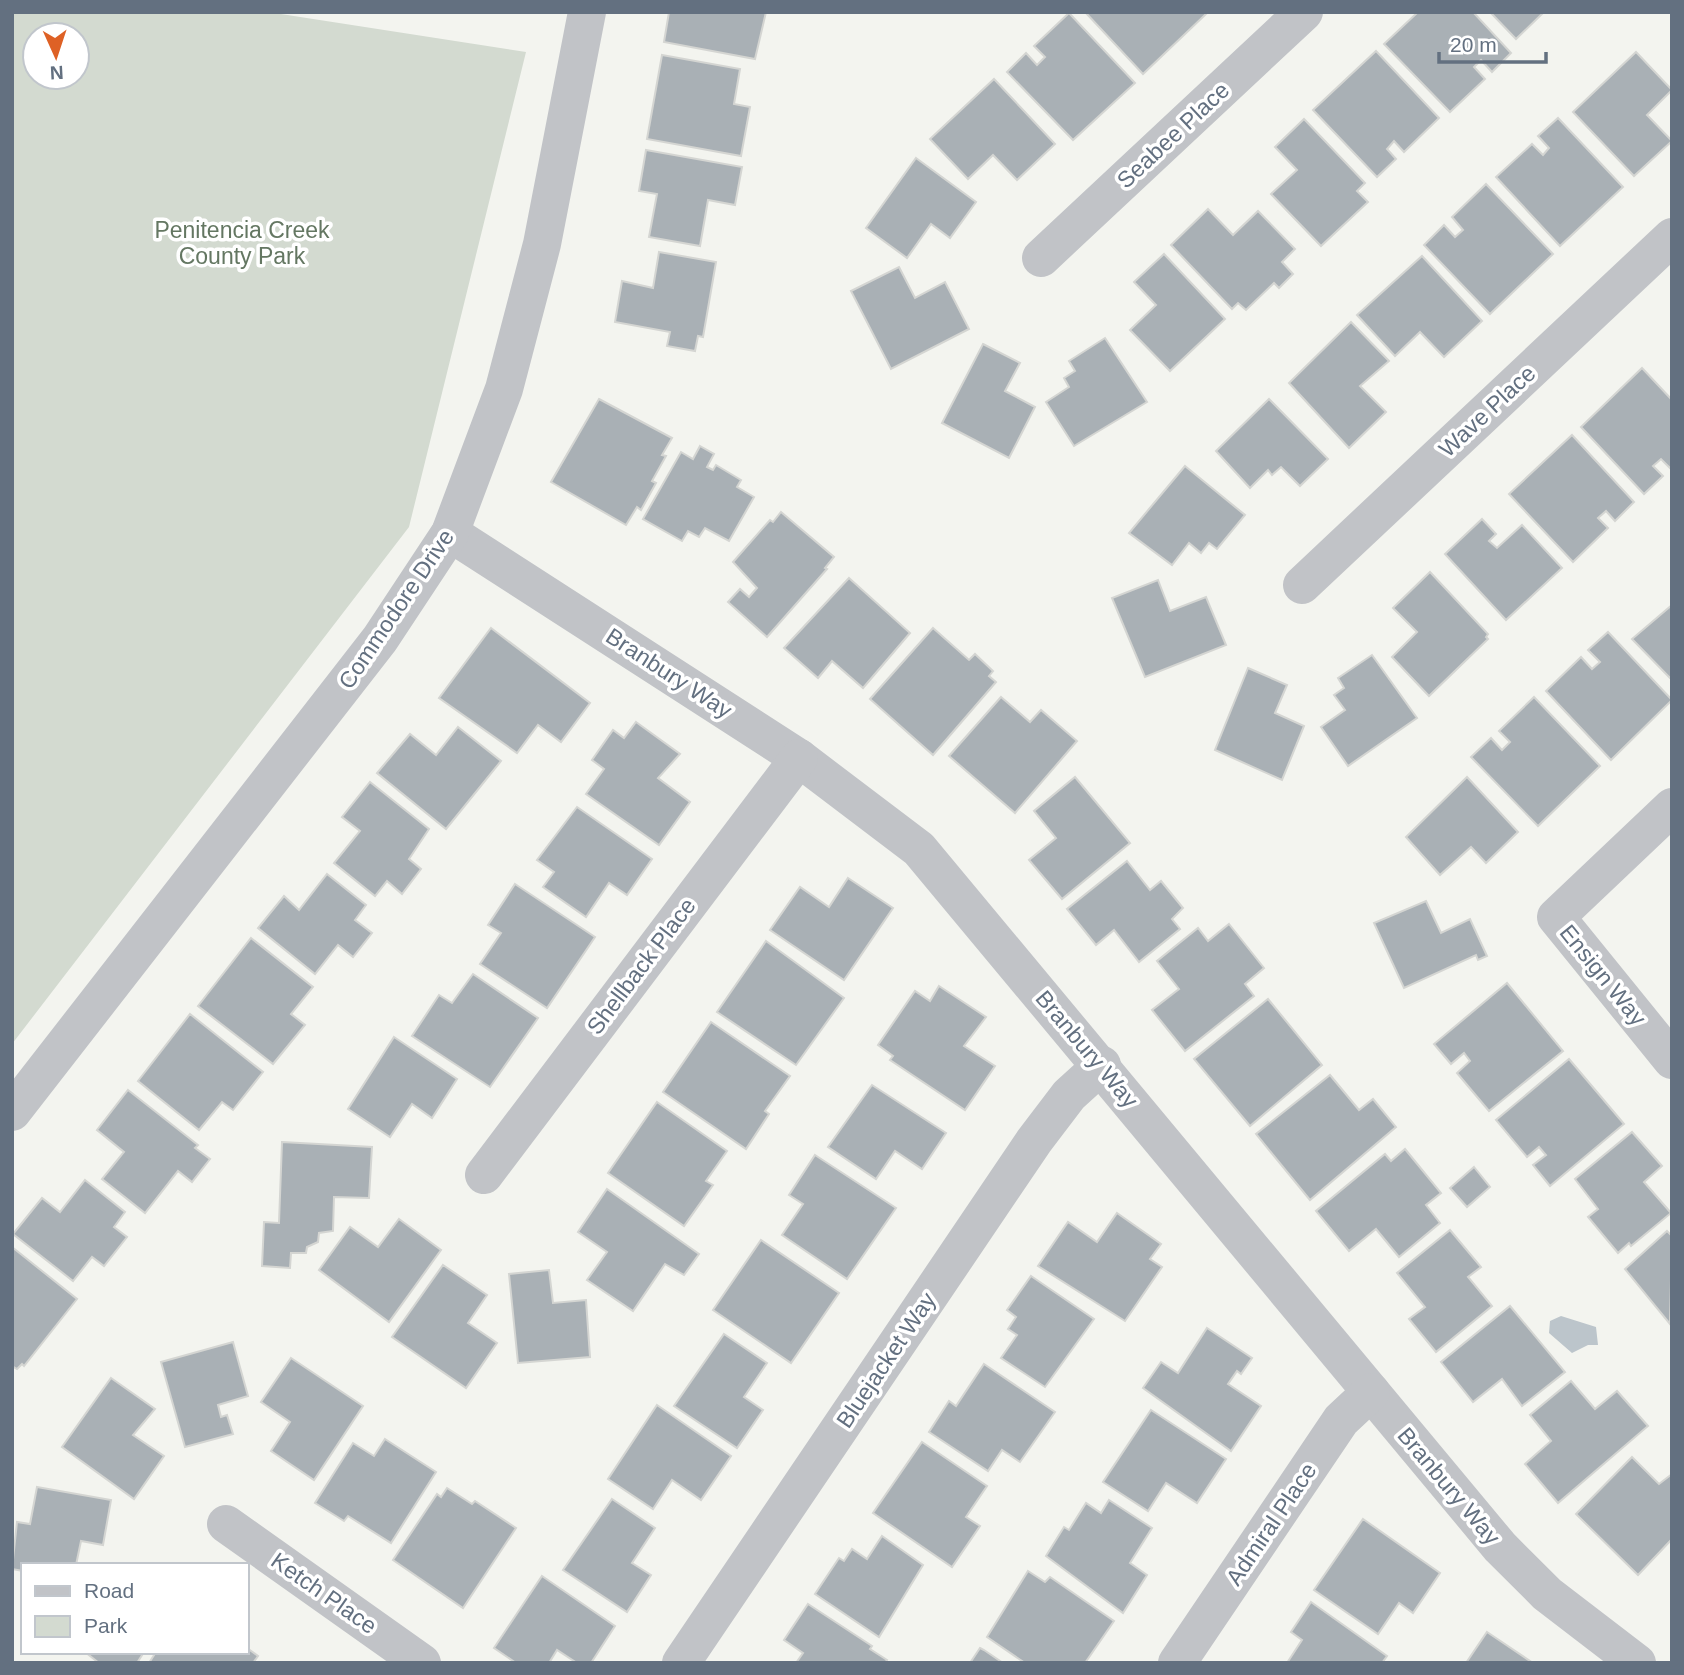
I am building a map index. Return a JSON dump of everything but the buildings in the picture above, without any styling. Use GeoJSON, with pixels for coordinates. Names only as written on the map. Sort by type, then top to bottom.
{"type":"FeatureCollection","features":[{"type":"Feature","properties":{"kind":"street","name":"Commodore Drive"},"geometry":{"type":"LineString","coordinates":[[12,1112],[380,639],[450,533],[504,389],[539,257],[586,12]]}},
{"type":"Feature","properties":{"kind":"street","name":"Seabee Place"},"geometry":{"type":"LineString","coordinates":[[1041,258],[1304,12]]}},
{"type":"Feature","properties":{"kind":"street","name":"Wave Place"},"geometry":{"type":"LineString","coordinates":[[1302,585],[1672,237]]}},
{"type":"Feature","properties":{"kind":"street","name":"Branbury Way"},"geometry":{"type":"LineString","coordinates":[[450,533],[799,758],[919,849],[1102,1065],[1500,1548],[1547,1594],[1637,1663]]}},
{"type":"Feature","properties":{"kind":"street","name":"Shellback Place"},"geometry":{"type":"LineString","coordinates":[[484,1175],[799,758]]}},
{"type":"Feature","properties":{"kind":"street","name":"Ensign Way"},"geometry":{"type":"LineString","coordinates":[[1672,807],[1556,917],[1672,1060]]}},
{"type":"Feature","properties":{"kind":"street","name":"Bluejacket Way"},"geometry":{"type":"LineString","coordinates":[[681,1663],[1034,1141],[1069,1095],[1102,1065]]}},
{"type":"Feature","properties":{"kind":"street","name":"Admiral Place"},"geometry":{"type":"LineString","coordinates":[[1177,1663],[1341,1420],[1371,1392]]}},
{"type":"Feature","properties":{"kind":"street","name":"Ketch Place"},"geometry":{"type":"LineString","coordinates":[[226,1524],[422,1663]]}},
{"type":"Feature","properties":{"kind":"green space","name":"Penitencia Creek County Park"},"geometry":{"type":"Polygon","coordinates":[[[12,12],[268,12],[526,52],[409,527],[12,1044],[12,12]]]}},
{"type":"Feature","properties":{"kind":"shaded area"},"geometry":{"type":"Polygon","coordinates":[[[1561,1316],[1596,1327],[1598,1345],[1588,1345],[1572,1353],[1549,1333],[1550,1321],[1561,1316]]]}}]}
